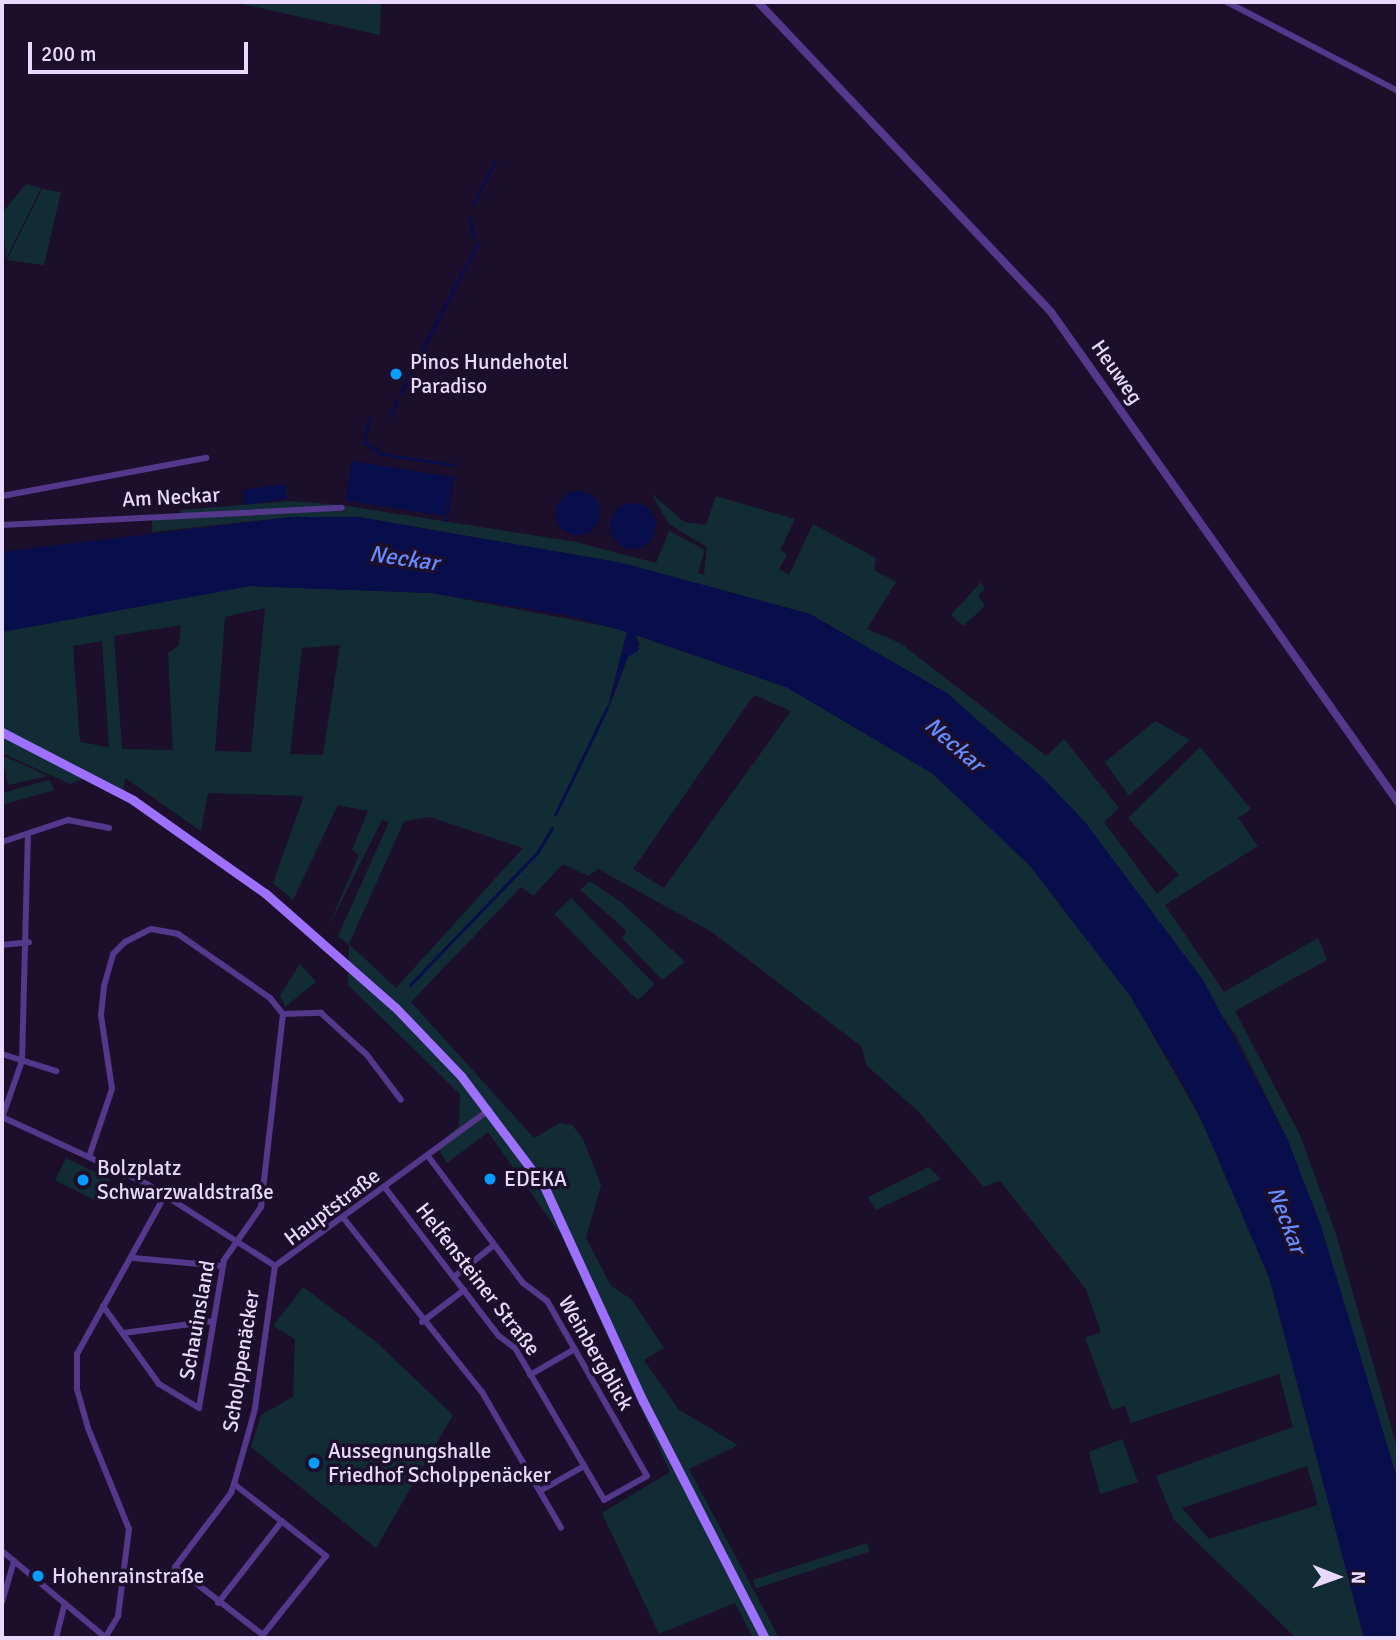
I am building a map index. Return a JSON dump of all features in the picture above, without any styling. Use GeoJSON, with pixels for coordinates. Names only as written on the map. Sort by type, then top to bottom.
{"type":"FeatureCollection","features":[{"type":"Feature","properties":{"kind":"main road"},"geometry":{"type":"LineString","coordinates":[[2,732],[133,800],[265,893],[406,1017],[489,1110],[570,1236],[643,1401],[765,1638]]}},
{"type":"Feature","properties":{"kind":"street","name":"Heuweg"},"geometry":{"type":"LineString","coordinates":[[758,2],[1051,312],[1398,802]]}},
{"type":"Feature","properties":{"kind":"street"},"geometry":{"type":"LineString","coordinates":[[1227,2],[1398,91]]}},
{"type":"Feature","properties":{"kind":"street","name":"Am Neckar"},"geometry":{"type":"LineString","coordinates":[[2,496],[206,458]]}},
{"type":"Feature","properties":{"kind":"street","name":"Am Neckar"},"geometry":{"type":"LineString","coordinates":[[2,525],[342,508]]}},
{"type":"Feature","properties":{"kind":"street"},"geometry":{"type":"LineString","coordinates":[[2,842],[28,836],[68,820],[108,828]]}},
{"type":"Feature","properties":{"kind":"street"},"geometry":{"type":"LineString","coordinates":[[2,1118],[22,1061],[29,942],[28,836]]}},
{"type":"Feature","properties":{"kind":"street"},"geometry":{"type":"LineString","coordinates":[[89,1157],[112,1089],[101,1015],[104,986],[113,954],[125,942],[150,929],[178,934],[251,981],[283,1014],[321,1013],[367,1055],[401,1100]]}},
{"type":"Feature","properties":{"kind":"street"},"geometry":{"type":"LineString","coordinates":[[2,946],[29,942]]}},
{"type":"Feature","properties":{"kind":"street","name":"Schauinsland"},"geometry":{"type":"LineString","coordinates":[[123,1333],[159,1384],[199,1408],[222,1266],[235,1241],[261,1207],[283,1014]]}},
{"type":"Feature","properties":{"kind":"street"},"geometry":{"type":"LineString","coordinates":[[2,1054],[56,1070]]}},
{"type":"Feature","properties":{"kind":"street","name":"Hauptstraße"},"geometry":{"type":"LineString","coordinates":[[2,1118],[165,1195],[275,1266],[345,1220],[489,1110]]}},
{"type":"Feature","properties":{"kind":"street","name":"Weinbergblick"},"geometry":{"type":"LineString","coordinates":[[428,1156],[494,1245],[547,1301],[647,1476],[604,1500]]}},
{"type":"Feature","properties":{"kind":"street","name":"Helfensteiner Straße"},"geometry":{"type":"LineString","coordinates":[[386,1189],[530,1375],[604,1500]]}},
{"type":"Feature","properties":{"kind":"street"},"geometry":{"type":"LineString","coordinates":[[2,1551],[64,1607],[105,1638],[118,1616],[129,1529],[88,1428],[77,1377],[77,1354],[133,1258],[165,1195]]}},
{"type":"Feature","properties":{"kind":"street"},"geometry":{"type":"LineString","coordinates":[[345,1220],[422,1322],[482,1392],[561,1528]]}},
{"type":"Feature","properties":{"kind":"street"},"geometry":{"type":"LineString","coordinates":[[454,1277],[494,1245]]}},
{"type":"Feature","properties":{"kind":"street"},"geometry":{"type":"LineString","coordinates":[[133,1258],[222,1266]]}},
{"type":"Feature","properties":{"kind":"street","name":"Scholppenäcker"},"geometry":{"type":"LineString","coordinates":[[218,1603],[175,1567],[234,1484],[255,1408],[275,1266]]}},
{"type":"Feature","properties":{"kind":"street"},"geometry":{"type":"LineString","coordinates":[[422,1322],[464,1290]]}},
{"type":"Feature","properties":{"kind":"street"},"geometry":{"type":"LineString","coordinates":[[103,1306],[123,1333],[213,1321]]}},
{"type":"Feature","properties":{"kind":"street"},"geometry":{"type":"LineString","coordinates":[[530,1375],[573,1350]]}},
{"type":"Feature","properties":{"kind":"street"},"geometry":{"type":"LineString","coordinates":[[540,1491],[584,1466]]}},
{"type":"Feature","properties":{"kind":"street"},"geometry":{"type":"LineString","coordinates":[[234,1484],[282,1521],[326,1556],[263,1635],[218,1603],[282,1521]]}},
{"type":"Feature","properties":{"kind":"street"},"geometry":{"type":"LineString","coordinates":[[2,1602],[13,1561]]}},
{"type":"Feature","properties":{"kind":"street"},"geometry":{"type":"LineString","coordinates":[[56,1638],[64,1607]]}},
{"type":"Feature","properties":{"kind":"shaded area"},"geometry":{"type":"Polygon","coordinates":[[[238,2],[381,2],[380,35],[243,4],[238,2]]]}},
{"type":"Feature","properties":{"kind":"shaded area"},"geometry":{"type":"Polygon","coordinates":[[[26,184],[41,188],[6,259],[2,213],[26,184]]]}},
{"type":"Feature","properties":{"kind":"shaded area"},"geometry":{"type":"Polygon","coordinates":[[[42,189],[61,192],[44,265],[7,260],[42,189]]]}},
{"type":"Feature","properties":{"kind":"shaded area"},"geometry":{"type":"Polygon","coordinates":[[[651,493],[684,522],[706,525],[716,496],[795,519],[780,550],[787,555],[779,569],[789,575],[813,524],[876,558],[874,570],[896,582],[867,629],[900,643],[1046,756],[1064,739],[1119,808],[1104,822],[1157,894],[1179,875],[1128,818],[1200,747],[1251,809],[1238,818],[1258,846],[1165,905],[1224,992],[1318,938],[1327,960],[1235,1011],[1300,1135],[1336,1234],[1398,1451],[1398,1481],[1287,1138],[1235,1034],[1085,822],[948,694],[810,614],[622,563],[359,517],[291,517],[152,532],[152,519],[181,517],[180,510],[290,501],[341,505],[576,542],[656,563],[669,531],[705,550],[698,573],[704,575],[707,547],[669,524],[651,493]]]}},
{"type":"Feature","properties":{"kind":"shaded area"},"geometry":{"type":"Polygon","coordinates":[[[981,582],[985,589],[978,595],[985,606],[963,626],[951,615],[981,582]]]}},
{"type":"Feature","properties":{"kind":"shaded area"},"geometry":{"type":"Polygon","coordinates":[[[250,586],[431,593],[627,632],[609,708],[628,657],[640,644],[635,635],[786,687],[856,725],[933,774],[1030,866],[1131,997],[1218,1149],[1270,1280],[1364,1638],[1296,1638],[1174,1520],[1156,1476],[1293,1427],[1279,1374],[1131,1423],[1125,1406],[1112,1410],[1085,1338],[1101,1332],[1086,1289],[1000,1181],[984,1187],[919,1112],[866,1065],[862,1047],[712,932],[598,869],[588,876],[563,864],[533,896],[521,887],[411,1002],[534,1138],[560,1123],[572,1125],[583,1139],[601,1185],[586,1238],[611,1286],[631,1299],[664,1348],[644,1360],[678,1409],[738,1445],[689,1469],[779,1638],[753,1638],[735,1603],[659,1634],[602,1513],[670,1472],[561,1235],[488,1132],[447,1163],[436,1146],[459,1126],[460,1094],[348,985],[349,945],[338,936],[389,822],[382,820],[328,928],[359,855],[352,850],[368,811],[338,805],[293,900],[273,883],[304,796],[208,793],[201,831],[125,778],[124,790],[2,728],[2,632],[250,586]],[[265,608],[225,617],[215,751],[251,752],[265,608]],[[181,625],[114,636],[122,749],[173,750],[168,653],[179,645],[181,625]],[[102,641],[73,646],[80,742],[109,747],[102,641]],[[340,645],[302,648],[290,754],[323,755],[340,645]],[[754,695],[633,869],[664,888],[791,711],[754,695]],[[430,817],[404,821],[349,944],[396,988],[523,848],[430,817]],[[1307,1466],[1182,1508],[1209,1539],[1318,1505],[1307,1466]]]}},
{"type":"Feature","properties":{"kind":"shaded area"},"geometry":{"type":"Polygon","coordinates":[[[1155,721],[1190,740],[1129,796],[1105,762],[1155,721]]]}},
{"type":"Feature","properties":{"kind":"shaded area"},"geometry":{"type":"Polygon","coordinates":[[[2,736],[86,778],[70,784],[2,753],[2,736]]]}},
{"type":"Feature","properties":{"kind":"shaded area"},"geometry":{"type":"Polygon","coordinates":[[[2,755],[48,776],[8,785],[2,755]]]}},
{"type":"Feature","properties":{"kind":"shaded area"},"geometry":{"type":"Polygon","coordinates":[[[49,780],[54,790],[2,805],[2,793],[49,780]]]}},
{"type":"Feature","properties":{"kind":"shaded area"},"geometry":{"type":"Polygon","coordinates":[[[590,881],[622,903],[685,962],[662,980],[622,938],[627,931],[580,890],[590,881]]]}},
{"type":"Feature","properties":{"kind":"shaded area"},"geometry":{"type":"Polygon","coordinates":[[[571,898],[654,984],[638,1000],[554,914],[571,898]]]}},
{"type":"Feature","properties":{"kind":"shaded area"},"geometry":{"type":"Polygon","coordinates":[[[300,964],[316,982],[285,1007],[280,995],[300,964]]]}},
{"type":"Feature","properties":{"kind":"shaded area","name":"Bolzplatz Schwarzwaldstraße"},"geometry":{"type":"Polygon","coordinates":[[[66,1158],[110,1179],[99,1202],[55,1180],[66,1158]]]}},
{"type":"Feature","properties":{"kind":"shaded area"},"geometry":{"type":"Polygon","coordinates":[[[929,1167],[941,1179],[876,1210],[868,1197],[929,1167]]]}},
{"type":"Feature","properties":{"kind":"shaded area"},"geometry":{"type":"Polygon","coordinates":[[[303,1287],[375,1341],[453,1415],[376,1548],[251,1447],[261,1415],[293,1397],[295,1339],[273,1326],[303,1287]]]}},
{"type":"Feature","properties":{"kind":"shaded area"},"geometry":{"type":"Polygon","coordinates":[[[1122,1439],[1138,1482],[1100,1494],[1089,1452],[1122,1439]]]}},
{"type":"Feature","properties":{"kind":"shaded area"},"geometry":{"type":"Polygon","coordinates":[[[867,1543],[870,1552],[756,1589],[753,1580],[867,1543]]]}},
{"type":"Feature","properties":{"kind":"water"},"geometry":{"type":"Polygon","coordinates":[[[352,461],[451,477],[445,516],[346,501],[352,461]]]}},
{"type":"Feature","properties":{"kind":"water"},"geometry":{"type":"Polygon","coordinates":[[[285,484],[287,499],[245,505],[242,490],[285,484]]]}},
{"type":"Feature","properties":{"kind":"water"},"geometry":{"type":"Polygon","coordinates":[[[578,491],[594,497],[600,513],[594,529],[578,535],[562,529],[556,513],[562,497],[578,491]]]}},
{"type":"Feature","properties":{"kind":"water"},"geometry":{"type":"Polygon","coordinates":[[[633,503],[649,510],[656,526],[649,542],[633,549],[617,542],[610,526],[617,510],[633,503]]]}},
{"type":"Feature","properties":{"kind":"water","name":"Neckar"},"geometry":{"type":"Polygon","coordinates":[[[291,517],[359,517],[622,563],[810,614],[948,694],[1042,777],[1085,822],[1203,980],[1287,1138],[1321,1226],[1398,1481],[1398,1638],[1364,1638],[1270,1280],[1193,1101],[1131,997],[1030,866],[933,774],[786,687],[636,635],[639,650],[628,657],[607,709],[627,632],[566,615],[431,593],[250,586],[2,632],[2,552],[291,517]]]}},
{"type":"Feature","properties":{"kind":"waterway"},"geometry":{"type":"LineString","coordinates":[[473,205],[495,161]]}},
{"type":"Feature","properties":{"kind":"waterway"},"geometry":{"type":"LineString","coordinates":[[470,217],[474,237]]}},
{"type":"Feature","properties":{"kind":"waterway"},"geometry":{"type":"LineString","coordinates":[[400,394],[477,244]]}},
{"type":"Feature","properties":{"kind":"waterway"},"geometry":{"type":"LineString","coordinates":[[391,416],[396,401]]}},
{"type":"Feature","properties":{"kind":"waterway"},"geometry":{"type":"LineString","coordinates":[[370,417],[364,442],[382,454],[455,465]]}},
{"type":"Feature","properties":{"kind":"waterway"},"geometry":{"type":"LineString","coordinates":[[446,520],[453,477]]}},
{"type":"Feature","properties":{"kind":"waterway"},"geometry":{"type":"LineString","coordinates":[[555,815],[607,708]]}},
{"type":"Feature","properties":{"kind":"waterway"},"geometry":{"type":"LineString","coordinates":[[410,985],[537,853],[552,828]]}},
{"type":"Feature","properties":{"kind":"place","name":"Pinos Hundehotel Paradiso"},"geometry":{"type":"Point","coordinates":[396,374]}},
{"type":"Feature","properties":{"kind":"place","name":"EDEKA"},"geometry":{"type":"Point","coordinates":[490,1179]}},
{"type":"Feature","properties":{"kind":"place","name":"Bolzplatz Schwarzwaldstraße"},"geometry":{"type":"Point","coordinates":[83,1180]}},
{"type":"Feature","properties":{"kind":"place","name":"Aussegnungshalle Friedhof Scholppenäcker"},"geometry":{"type":"Point","coordinates":[314,1463]}},
{"type":"Feature","properties":{"kind":"place","name":"Hohenrainstraße"},"geometry":{"type":"Point","coordinates":[38,1576]}}]}
